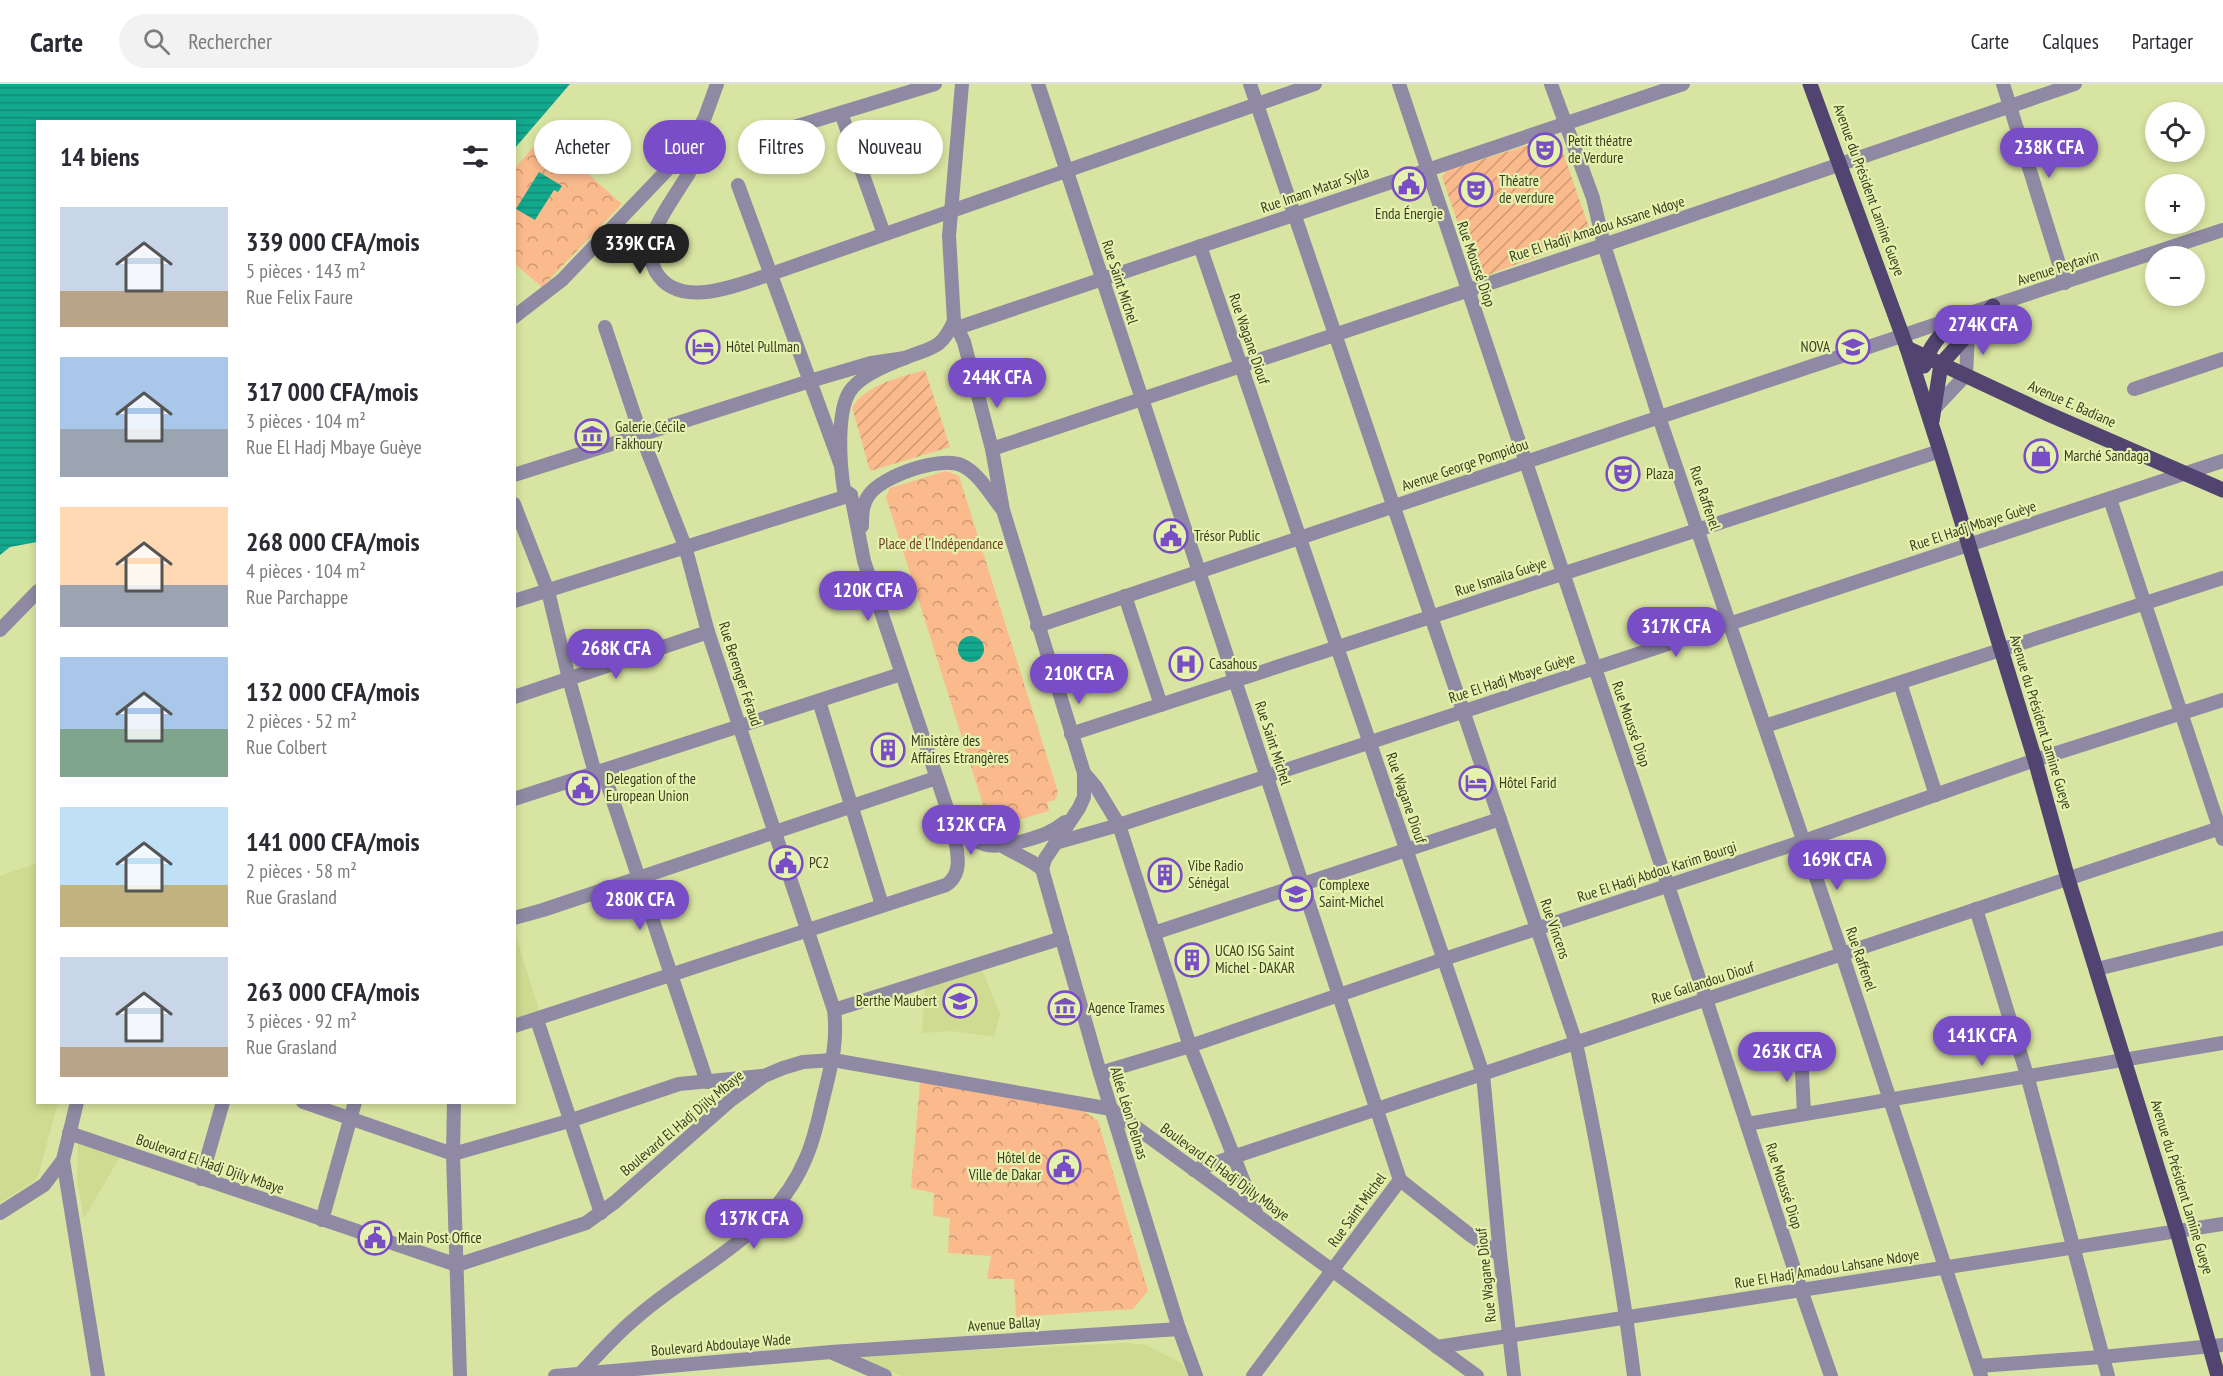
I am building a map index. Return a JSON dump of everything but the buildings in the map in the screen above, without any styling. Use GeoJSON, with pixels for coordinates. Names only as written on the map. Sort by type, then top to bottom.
{"type":"FeatureCollection","features":[{"type":"Feature","properties":{"kind":"main road","name":"Avenue du Président Lamine Gueye"},"geometry":{"type":"LineString","coordinates":[[1810,84],[1905,342],[1932,424],[2035,760],[2068,879],[2177,1231],[2216,1345],[2218,1376]]}},
{"type":"Feature","properties":{"kind":"main road"},"geometry":{"type":"LineString","coordinates":[[1932,424],[1941,364],[1993,306]]}},
{"type":"Feature","properties":{"kind":"main road"},"geometry":{"type":"LineString","coordinates":[[1920,387],[1926,357],[1936,339],[1958,317]]}},
{"type":"Feature","properties":{"kind":"main road","name":"Avenue E. Badiane"},"geometry":{"type":"LineString","coordinates":[[1905,342],[1926,357],[2046,413],[2223,490]]}},
{"type":"Feature","properties":{"kind":"street"},"geometry":{"type":"LineString","coordinates":[[704,120],[717,84]]}},
{"type":"Feature","properties":{"kind":"street"},"geometry":{"type":"LineString","coordinates":[[818,120],[935,84]]}},
{"type":"Feature","properties":{"kind":"street"},"geometry":{"type":"LineString","coordinates":[[953,826],[967,837],[980,843],[1004,847],[1042,869],[1045,859],[1084,797],[1084,773],[1003,510],[992,449],[964,342],[955,324],[949,236],[962,84]]}},
{"type":"Feature","properties":{"kind":"street","name":"Rue Saint Michel"},"geometry":{"type":"LineString","coordinates":[[1038,84],[1400,1180],[1253,1376]]}},
{"type":"Feature","properties":{"kind":"street","name":"Rue Vincens"},"geometry":{"type":"LineString","coordinates":[[1250,84],[1576,1042],[1600,1159],[1627,1317],[1634,1376]]}},
{"type":"Feature","properties":{"kind":"street"},"geometry":{"type":"LineString","coordinates":[[688,174],[654,233],[650,255],[659,276],[668,284],[679,290],[695,293],[714,292],[1315,84]]}},
{"type":"Feature","properties":{"kind":"street","name":"Rue Moussé Diop"},"geometry":{"type":"LineString","coordinates":[[1399,84],[1706,999],[1800,1290],[1831,1376]]}},
{"type":"Feature","properties":{"kind":"street","name":"Rue Raffenel"},"geometry":{"type":"LineString","coordinates":[[1551,84],[1593,198],[1604,245],[1659,417],[1731,624],[1980,1371]]}},
{"type":"Feature","properties":{"kind":"street","name":"Rue Imam Matar Sylla"},"geometry":{"type":"LineString","coordinates":[[955,324],[1102,279],[1683,84]]}},
{"type":"Feature","properties":{"kind":"street"},"geometry":{"type":"LineString","coordinates":[[2003,84],[2065,283]]}},
{"type":"Feature","properties":{"kind":"street","name":"Rue El Hadji Amadou Assane Ndoye"},"geometry":{"type":"LineString","coordinates":[[992,449],[1604,245],[2075,84]]}},
{"type":"Feature","properties":{"kind":"street"},"geometry":{"type":"LineString","coordinates":[[841,113],[884,234]]}},
{"type":"Feature","properties":{"kind":"street"},"geometry":{"type":"LineString","coordinates":[[516,316],[551,290],[663,174]]}},
{"type":"Feature","properties":{"kind":"street"},"geometry":{"type":"LineString","coordinates":[[516,1025],[946,885],[956,877],[959,869],[953,826],[864,561],[851,495],[844,490],[840,463],[738,185]]}},
{"type":"Feature","properties":{"kind":"street","name":"Avenue Peytavin"},"geometry":{"type":"LineString","coordinates":[[1905,342],[1958,317],[2223,230]]}},
{"type":"Feature","properties":{"kind":"street","name":"Rue Wagane Diouf"},"geometry":{"type":"LineString","coordinates":[[1200,246],[1483,1074],[1514,1376]]}},
{"type":"Feature","properties":{"kind":"street"},"geometry":{"type":"LineString","coordinates":[[840,463],[844,411],[850,390],[871,373],[933,348],[946,338],[955,324]]}},
{"type":"Feature","properties":{"kind":"street","name":"Rue Berenger Féraud"},"geometry":{"type":"LineString","coordinates":[[579,1375],[637,1316],[741,1242],[766,1219],[788,1192],[805,1162],[814,1136],[833,1060],[837,1034],[834,1010],[708,632],[685,546],[641,435],[605,327]]}},
{"type":"Feature","properties":{"kind":"street"},"geometry":{"type":"LineString","coordinates":[[1934,409],[1966,375],[1968,334]]}},
{"type":"Feature","properties":{"kind":"street","name":"Avenue George Pompidou"},"geometry":{"type":"LineString","coordinates":[[1037,626],[1659,417],[1905,342]]}},
{"type":"Feature","properties":{"kind":"street"},"geometry":{"type":"LineString","coordinates":[[516,474],[810,381],[872,363],[905,358]]}},
{"type":"Feature","properties":{"kind":"street"},"geometry":{"type":"LineString","coordinates":[[2134,389],[2223,359]]}},
{"type":"Feature","properties":{"kind":"street","name":"Rue Ismaila Guèye"},"geometry":{"type":"LineString","coordinates":[[1071,734],[1940,451]]}},
{"type":"Feature","properties":{"kind":"street","name":"Rue El Hadj Mbaye Guèye"},"geometry":{"type":"LineString","coordinates":[[1055,843],[1119,825],[2223,461]]}},
{"type":"Feature","properties":{"kind":"street"},"geometry":{"type":"LineString","coordinates":[[864,561],[863,507],[868,495],[876,487],[894,476],[933,464],[962,465],[972,472],[1003,510]]}},
{"type":"Feature","properties":{"kind":"street"},"geometry":{"type":"LineString","coordinates":[[516,601],[851,495]]}},
{"type":"Feature","properties":{"kind":"street"},"geometry":{"type":"LineString","coordinates":[[2110,499],[2222,831]]}},
{"type":"Feature","properties":{"kind":"street"},"geometry":{"type":"LineString","coordinates":[[516,509],[548,591],[569,679],[599,772],[639,878],[707,1082]]}},
{"type":"Feature","properties":{"kind":"street"},"geometry":{"type":"LineString","coordinates":[[1765,726],[2223,578]]}},
{"type":"Feature","properties":{"kind":"street"},"geometry":{"type":"LineString","coordinates":[[0,630],[36,593]]}},
{"type":"Feature","properties":{"kind":"street"},"geometry":{"type":"LineString","coordinates":[[1125,596],[1161,705]]}},
{"type":"Feature","properties":{"kind":"street"},"geometry":{"type":"LineString","coordinates":[[516,696],[708,632]]}},
{"type":"Feature","properties":{"kind":"street"},"geometry":{"type":"LineString","coordinates":[[516,798],[902,674]]}},
{"type":"Feature","properties":{"kind":"street"},"geometry":{"type":"LineString","coordinates":[[1900,683],[1936,795]]}},
{"type":"Feature","properties":{"kind":"street","name":"Rue El Hadj Abdou Karim Bourgi"},"geometry":{"type":"LineString","coordinates":[[1100,1073],[1190,1046],[1444,958],[1804,841],[2035,760],[2223,700]]}},
{"type":"Feature","properties":{"kind":"street"},"geometry":{"type":"LineString","coordinates":[[819,701],[882,905]]}},
{"type":"Feature","properties":{"kind":"street"},"geometry":{"type":"LineString","coordinates":[[1084,773],[1096,787],[1119,825],[1190,1046],[1257,1215]]}},
{"type":"Feature","properties":{"kind":"street"},"geometry":{"type":"LineString","coordinates":[[516,917],[936,778]]}},
{"type":"Feature","properties":{"kind":"street"},"geometry":{"type":"LineString","coordinates":[[1004,847],[1048,833],[1071,817]]}},
{"type":"Feature","properties":{"kind":"street"},"geometry":{"type":"LineString","coordinates":[[1154,933],[1500,819]]}},
{"type":"Feature","properties":{"kind":"street","name":"Rue Gallandou Diouf"},"geometry":{"type":"LineString","coordinates":[[1194,1170],[1976,909],[2222,831]]}},
{"type":"Feature","properties":{"kind":"street","name":"Allée Léon Delmas"},"geometry":{"type":"LineString","coordinates":[[1042,869],[1100,1073],[1179,1329],[1194,1370]]}},
{"type":"Feature","properties":{"kind":"street"},"geometry":{"type":"LineString","coordinates":[[1976,909],[2027,1075],[2108,1376]]}},
{"type":"Feature","properties":{"kind":"street"},"geometry":{"type":"LineString","coordinates":[[834,1010],[1062,938]]}},
{"type":"Feature","properties":{"kind":"street"},"geometry":{"type":"LineString","coordinates":[[2097,969],[2223,938]]}},
{"type":"Feature","properties":{"kind":"street"},"geometry":{"type":"LineString","coordinates":[[537,1020],[601,1213]]}},
{"type":"Feature","properties":{"kind":"street"},"geometry":{"type":"LineString","coordinates":[[1747,1124],[2027,1075],[2223,1044]]}},
{"type":"Feature","properties":{"kind":"street"},"geometry":{"type":"LineString","coordinates":[[1801,1051],[1804,1114]]}},
{"type":"Feature","properties":{"kind":"street","name":"Boulevard El Hadj Djily Mbaye"},"geometry":{"type":"LineString","coordinates":[[69,1133],[457,1265],[586,1223],[601,1213],[731,1100],[764,1076],[803,1062],[833,1060],[1111,1109],[1477,1376]]}},
{"type":"Feature","properties":{"kind":"street"},"geometry":{"type":"LineString","coordinates":[[309,1104],[453,1154],[569,1121],[679,1084],[764,1076]]}},
{"type":"Feature","properties":{"kind":"street"},"geometry":{"type":"LineString","coordinates":[[76,1104],[63,1160],[98,1376]]}},
{"type":"Feature","properties":{"kind":"street"},"geometry":{"type":"LineString","coordinates":[[201,1179],[222,1104]]}},
{"type":"Feature","properties":{"kind":"street"},"geometry":{"type":"LineString","coordinates":[[322,1220],[354,1104]]}},
{"type":"Feature","properties":{"kind":"street"},"geometry":{"type":"LineString","coordinates":[[454,1104],[453,1154],[460,1376]]}},
{"type":"Feature","properties":{"kind":"street"},"geometry":{"type":"LineString","coordinates":[[0,1213],[44,1185],[63,1160]]}},
{"type":"Feature","properties":{"kind":"street"},"geometry":{"type":"LineString","coordinates":[[1400,1180],[1500,1255]]}},
{"type":"Feature","properties":{"kind":"street","name":"Rue El Hadj Amadou Lahsane Ndoye"},"geometry":{"type":"LineString","coordinates":[[1437,1347],[2223,1224]]}},
{"type":"Feature","properties":{"kind":"street","name":"Avenue Ballay"},"geometry":{"type":"LineString","coordinates":[[831,1352],[1179,1329]]}},
{"type":"Feature","properties":{"kind":"street"},"geometry":{"type":"LineString","coordinates":[[1980,1371],[2216,1345]]}},
{"type":"Feature","properties":{"kind":"street","name":"Boulevard Abdoulaye Wade"},"geometry":{"type":"LineString","coordinates":[[555,1376],[831,1352],[885,1376]]}},
{"type":"Feature","properties":{"kind":"street"},"geometry":{"type":"LineString","coordinates":[[1194,1370],[1203,1376]]}},
{"type":"Feature","properties":{"kind":"shaded area"},"geometry":{"type":"Polygon","coordinates":[[[36,863],[36,1104],[58,1104],[37,1179],[0,1203],[0,876],[36,863]]]}},
{"type":"Feature","properties":{"kind":"shaded area"},"geometry":{"type":"Polygon","coordinates":[[[516,936],[541,1016],[516,1022],[516,936]]]}},
{"type":"Feature","properties":{"kind":"shaded area","name":"Berthe Maubert"},"geometry":{"type":"Polygon","coordinates":[[[982,970],[1000,1014],[994,1037],[952,1031],[922,1033],[925,988],[982,970]]]}},
{"type":"Feature","properties":{"kind":"shaded area"},"geometry":{"type":"Polygon","coordinates":[[[78,1142],[120,1157],[84,1218],[77,1180],[78,1142]]]}},
{"type":"Feature","properties":{"kind":"shaded area"},"geometry":{"type":"Polygon","coordinates":[[[1127,1343],[1146,1345],[1181,1363],[1188,1376],[902,1376],[854,1356],[1127,1343]]]}},
{"type":"Feature","properties":{"kind":"green space"},"geometry":{"type":"Polygon","coordinates":[[[1553,137],[1559,141],[1592,236],[1477,279],[1442,177],[1446,171],[1553,137]]]}},
{"type":"Feature","properties":{"kind":"green space"},"geometry":{"type":"Polygon","coordinates":[[[534,146],[534,174],[588,174],[622,204],[542,287],[516,265],[516,167],[534,146]]]}},
{"type":"Feature","properties":{"kind":"green space"},"geometry":{"type":"Polygon","coordinates":[[[925,370],[950,447],[870,471],[852,407],[867,392],[876,387],[925,370]]]}},
{"type":"Feature","properties":{"kind":"green space","name":"Place de l’Indépendance"},"geometry":{"type":"Polygon","coordinates":[[[946,471],[959,476],[1058,792],[1055,800],[1047,802],[1049,811],[1003,824],[1000,816],[992,818],[986,814],[886,497],[890,488],[946,471]]]}},
{"type":"Feature","properties":{"kind":"green space"},"geometry":{"type":"Polygon","coordinates":[[[920,1082],[1078,1107],[1098,1121],[1148,1291],[1133,1309],[1016,1317],[1014,1279],[987,1279],[991,1256],[948,1253],[950,1218],[933,1216],[934,1193],[911,1188],[920,1082]]]}},
{"type":"Feature","properties":{"kind":"water"},"geometry":{"type":"Polygon","coordinates":[[[0,84],[570,84],[539,120],[534,120],[534,126],[516,147],[516,120],[36,120],[36,542],[10,547],[0,555],[0,84]]]}},
{"type":"Feature","properties":{"kind":"water"},"geometry":{"type":"Polygon","coordinates":[[[538,174],[542,174],[562,186],[558,192],[554,190],[535,220],[516,209],[538,174]]]}},
{"type":"Feature","properties":{"kind":"water"},"geometry":{"type":"Polygon","coordinates":[[[971,636],[980,640],[984,649],[980,658],[971,662],[962,658],[958,649],[962,640],[971,636]]]}},
{"type":"Feature","properties":{"kind":"place","name":"Petit théatre de Verdure"},"geometry":{"type":"Point","coordinates":[1545,150]}},
{"type":"Feature","properties":{"kind":"place","name":"Enda Énergie"},"geometry":{"type":"Point","coordinates":[1409,184]}},
{"type":"Feature","properties":{"kind":"place","name":"Théatre de verdure"},"geometry":{"type":"Point","coordinates":[1476,190]}},
{"type":"Feature","properties":{"kind":"place","name":"Hôtel Pullman"},"geometry":{"type":"Point","coordinates":[703,347]}},
{"type":"Feature","properties":{"kind":"place","name":"NOVA"},"geometry":{"type":"Point","coordinates":[1853,347]}},
{"type":"Feature","properties":{"kind":"place","name":"Galerie Cécile Fakhoury"},"geometry":{"type":"Point","coordinates":[592,436]}},
{"type":"Feature","properties":{"kind":"place","name":"Marché Sandaga"},"geometry":{"type":"Point","coordinates":[2041,456]}},
{"type":"Feature","properties":{"kind":"place","name":"Plaza"},"geometry":{"type":"Point","coordinates":[1623,474]}},
{"type":"Feature","properties":{"kind":"place","name":"Trésor Public"},"geometry":{"type":"Point","coordinates":[1171,536]}},
{"type":"Feature","properties":{"kind":"place","name":"Casahous"},"geometry":{"type":"Point","coordinates":[1186,664]}},
{"type":"Feature","properties":{"kind":"place","name":"Ministère des Affaires Etrangères"},"geometry":{"type":"Point","coordinates":[888,750]}},
{"type":"Feature","properties":{"kind":"place","name":"Hôtel Farid"},"geometry":{"type":"Point","coordinates":[1476,783]}},
{"type":"Feature","properties":{"kind":"place","name":"Delegation of the European Union"},"geometry":{"type":"Point","coordinates":[583,788]}},
{"type":"Feature","properties":{"kind":"place","name":"PC2"},"geometry":{"type":"Point","coordinates":[786,863]}},
{"type":"Feature","properties":{"kind":"place","name":"Vibe Radio Sénégal"},"geometry":{"type":"Point","coordinates":[1165,875]}},
{"type":"Feature","properties":{"kind":"place","name":"Complexe Saint-Michel"},"geometry":{"type":"Point","coordinates":[1296,894]}},
{"type":"Feature","properties":{"kind":"place","name":"UCAO ISG Saint Michel - DAKAR"},"geometry":{"type":"Point","coordinates":[1192,960]}},
{"type":"Feature","properties":{"kind":"place","name":"Berthe Maubert"},"geometry":{"type":"Point","coordinates":[960,1001]}},
{"type":"Feature","properties":{"kind":"place","name":"Agence Trames"},"geometry":{"type":"Point","coordinates":[1065,1008]}},
{"type":"Feature","properties":{"kind":"place","name":"Hôtel de Ville de Dakar"},"geometry":{"type":"Point","coordinates":[1064,1167]}},
{"type":"Feature","properties":{"kind":"place","name":"Main Post Office"},"geometry":{"type":"Point","coordinates":[375,1238]}}]}
